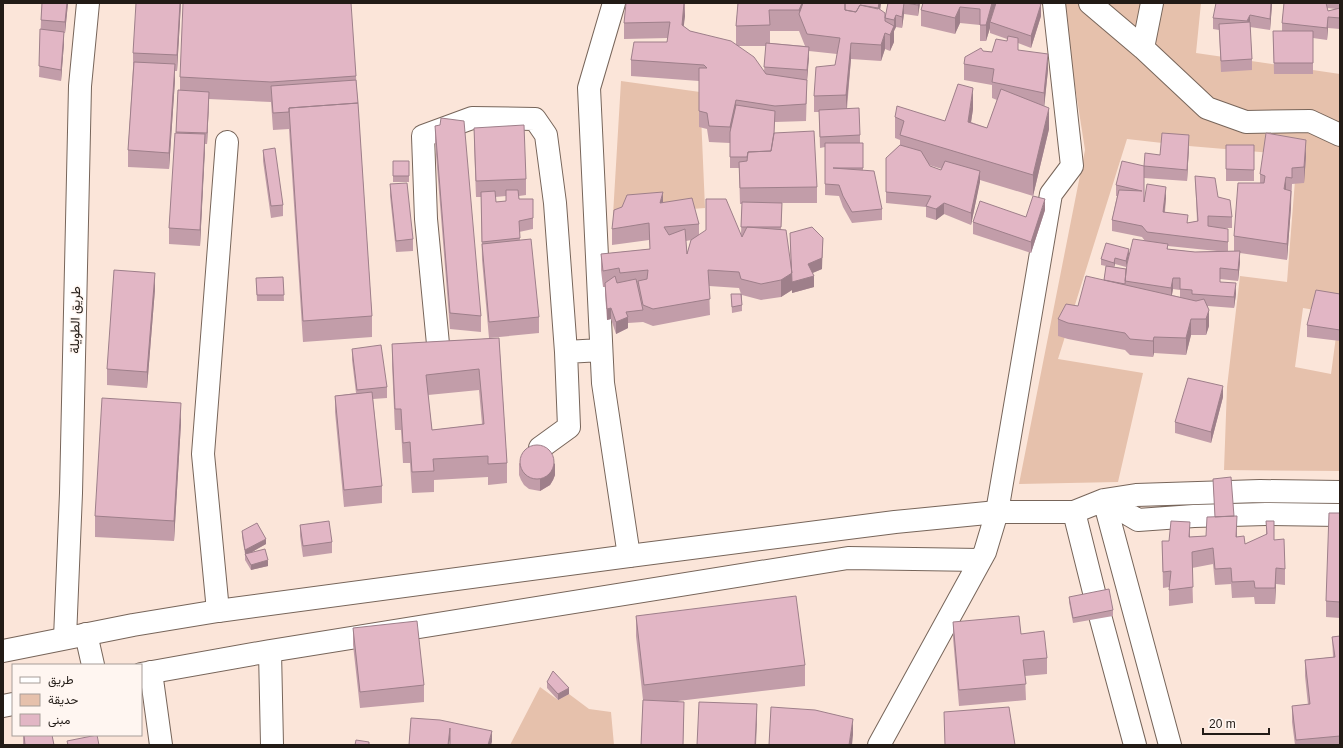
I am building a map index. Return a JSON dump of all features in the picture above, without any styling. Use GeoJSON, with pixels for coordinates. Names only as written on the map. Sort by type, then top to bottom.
{"type":"FeatureCollection","features":[{"type":"Feature","properties":{"kind":"main road","name":"طريق الطويلة"},"geometry":{"type":"LineString","coordinates":[[65,638],[71,493],[80,86],[88,3]]}},
{"type":"Feature","properties":{"kind":"main road"},"geometry":{"type":"LineString","coordinates":[[614,3],[589,88],[603,383],[629,556]]}},
{"type":"Feature","properties":{"kind":"main road"},"geometry":{"type":"LineString","coordinates":[[879,745],[985,552],[997,512],[1052,194],[1072,166],[1054,3]]}},
{"type":"Feature","properties":{"kind":"main road"},"geometry":{"type":"LineString","coordinates":[[1090,3],[1143,48],[1207,108],[1246,122],[1310,121],[1340,135]]}},
{"type":"Feature","properties":{"kind":"main road"},"geometry":{"type":"LineString","coordinates":[[1143,48],[1152,3]]}},
{"type":"Feature","properties":{"kind":"main road"},"geometry":{"type":"LineString","coordinates":[[438,344],[426,219],[423,136],[472,118],[536,119],[546,135],[555,203],[566,352],[569,427],[540,448]]}},
{"type":"Feature","properties":{"kind":"main road"},"geometry":{"type":"LineString","coordinates":[[218,611],[203,454],[227,142]]}},
{"type":"Feature","properties":{"kind":"main road"},"geometry":{"type":"LineString","coordinates":[[566,352],[601,350]]}},
{"type":"Feature","properties":{"kind":"main road"},"geometry":{"type":"LineString","coordinates":[[3,651],[133,624],[218,611],[895,522],[997,512],[1074,512],[1104,500],[1136,495],[1260,491],[1340,492]]}},
{"type":"Feature","properties":{"kind":"main road"},"geometry":{"type":"LineString","coordinates":[[1104,500],[1138,520],[1234,515],[1340,515]]}},
{"type":"Feature","properties":{"kind":"main road"},"geometry":{"type":"LineString","coordinates":[[1104,500],[1170,745]]}},
{"type":"Feature","properties":{"kind":"main road"},"geometry":{"type":"LineString","coordinates":[[1074,512],[1135,745]]}},
{"type":"Feature","properties":{"kind":"main road"},"geometry":{"type":"LineString","coordinates":[[161,745],[146,673],[270,651],[848,558],[980,560]]}},
{"type":"Feature","properties":{"kind":"main road"},"geometry":{"type":"LineString","coordinates":[[86,634],[93,664]]}},
{"type":"Feature","properties":{"kind":"main road"},"geometry":{"type":"LineString","coordinates":[[270,651],[272,745]]}},
{"type":"Feature","properties":{"kind":"green space"},"geometry":{"type":"Polygon","coordinates":[[[1062,3],[1201,3],[1196,53],[1340,74],[1340,471],[1224,470],[1227,387],[1240,276],[1287,282],[1297,155],[1127,139],[1058,359],[1143,373],[1118,482],[1019,484],[1085,150],[1062,3]],[[1303,308],[1295,367],[1331,374],[1339,314],[1303,308]]]}},
{"type":"Feature","properties":{"kind":"green space"},"geometry":{"type":"Polygon","coordinates":[[[621,81],[700,92],[705,208],[613,215],[621,81]]]}},
{"type":"Feature","properties":{"kind":"green space"},"geometry":{"type":"Polygon","coordinates":[[[540,687],[558,700],[569,694],[589,709],[611,712],[614,745],[510,745],[540,687]]]}},
{"type":"Feature","properties":{"kind":"building"},"geometry":{"type":"Polygon","coordinates":[[[42,3],[67,3],[65,22],[41,20],[42,3]]]}},
{"type":"Feature","properties":{"kind":"building"},"geometry":{"type":"Polygon","coordinates":[[[136,3],[180,3],[177,55],[133,53],[136,3]]]}},
{"type":"Feature","properties":{"kind":"building"},"geometry":{"type":"Polygon","coordinates":[[[183,3],[351,3],[356,76],[271,82],[180,77],[183,3]]]}},
{"type":"Feature","properties":{"kind":"building"},"geometry":{"type":"Polygon","coordinates":[[[626,3],[684,3],[682,25],[690,31],[731,41],[754,57],[766,74],[807,80],[806,104],[775,106],[736,100],[730,127],[709,126],[707,113],[699,111],[699,68],[707,68],[704,65],[631,60],[634,42],[667,42],[670,22],[624,23],[626,3]]]}},
{"type":"Feature","properties":{"kind":"building"},"geometry":{"type":"Polygon","coordinates":[[[738,3],[802,3],[799,10],[769,10],[770,25],[736,26],[738,3]]]}},
{"type":"Feature","properties":{"kind":"building"},"geometry":{"type":"Polygon","coordinates":[[[803,3],[845,3],[845,10],[856,12],[860,5],[878,8],[885,13],[885,21],[894,26],[890,35],[885,33],[881,45],[851,43],[846,95],[814,96],[816,67],[835,65],[840,38],[807,34],[799,14],[803,3]]]}},
{"type":"Feature","properties":{"kind":"building"},"geometry":{"type":"Polygon","coordinates":[[[845,3],[879,3],[878,9],[860,5],[856,12],[845,10],[845,3]]]}},
{"type":"Feature","properties":{"kind":"building"},"geometry":{"type":"Polygon","coordinates":[[[888,3],[904,3],[902,17],[896,15],[894,20],[885,18],[888,3]]]}},
{"type":"Feature","properties":{"kind":"building"},"geometry":{"type":"Polygon","coordinates":[[[905,3],[918,3],[918,5],[905,3]]]}},
{"type":"Feature","properties":{"kind":"building"},"geometry":{"type":"Polygon","coordinates":[[[923,3],[992,3],[986,25],[980,25],[980,9],[960,7],[955,18],[921,10],[923,3]]]}},
{"type":"Feature","properties":{"kind":"building"},"geometry":{"type":"Polygon","coordinates":[[[996,3],[1041,4],[1031,36],[990,22],[996,3]]]}},
{"type":"Feature","properties":{"kind":"building"},"geometry":{"type":"Polygon","coordinates":[[[1216,3],[1271,3],[1270,19],[1250,15],[1247,21],[1213,18],[1216,3]]]}},
{"type":"Feature","properties":{"kind":"building"},"geometry":{"type":"Polygon","coordinates":[[[1284,3],[1326,3],[1328,11],[1340,8],[1340,18],[1328,17],[1327,28],[1282,23],[1284,3]]]}},
{"type":"Feature","properties":{"kind":"building"},"geometry":{"type":"Polygon","coordinates":[[[1250,22],[1252,59],[1221,61],[1219,24],[1250,22]]]}},
{"type":"Feature","properties":{"kind":"building"},"geometry":{"type":"Polygon","coordinates":[[[40,29],[64,32],[61,70],[39,66],[40,29]]]}},
{"type":"Feature","properties":{"kind":"building"},"geometry":{"type":"Polygon","coordinates":[[[1273,31],[1313,31],[1313,63],[1274,63],[1273,31]]]}},
{"type":"Feature","properties":{"kind":"building"},"geometry":{"type":"Polygon","coordinates":[[[1008,36],[1018,38],[1018,50],[1048,54],[1044,93],[992,82],[994,69],[964,64],[965,57],[981,48],[983,51],[992,52],[996,39],[1007,41],[1008,36]]]}},
{"type":"Feature","properties":{"kind":"building"},"geometry":{"type":"Polygon","coordinates":[[[766,43],[809,47],[807,70],[764,67],[766,43]]]}},
{"type":"Feature","properties":{"kind":"building"},"geometry":{"type":"Polygon","coordinates":[[[134,62],[175,64],[169,153],[128,150],[134,62]]]}},
{"type":"Feature","properties":{"kind":"building"},"geometry":{"type":"Polygon","coordinates":[[[356,80],[358,103],[289,108],[289,112],[273,113],[271,86],[356,80]]]}},
{"type":"Feature","properties":{"kind":"building"},"geometry":{"type":"Polygon","coordinates":[[[958,84],[973,88],[968,122],[987,128],[1001,89],[1049,108],[1033,175],[900,135],[904,121],[895,117],[897,106],[945,121],[958,84]]]}},
{"type":"Feature","properties":{"kind":"building"},"geometry":{"type":"Polygon","coordinates":[[[178,90],[209,92],[207,133],[176,132],[178,90]]]}},
{"type":"Feature","properties":{"kind":"building"},"geometry":{"type":"Polygon","coordinates":[[[358,103],[372,316],[303,321],[289,108],[358,103]]]}},
{"type":"Feature","properties":{"kind":"building"},"geometry":{"type":"Polygon","coordinates":[[[736,105],[775,111],[771,151],[748,152],[747,157],[730,157],[730,132],[736,105]]]}},
{"type":"Feature","properties":{"kind":"building"},"geometry":{"type":"Polygon","coordinates":[[[859,108],[860,135],[820,137],[819,110],[859,108]]]}},
{"type":"Feature","properties":{"kind":"building"},"geometry":{"type":"Polygon","coordinates":[[[441,118],[464,121],[481,316],[450,313],[435,126],[440,125],[441,118]]]}},
{"type":"Feature","properties":{"kind":"building"},"geometry":{"type":"Polygon","coordinates":[[[524,125],[526,179],[476,181],[474,128],[524,125]]]}},
{"type":"Feature","properties":{"kind":"building"},"geometry":{"type":"Polygon","coordinates":[[[814,131],[817,187],[740,188],[739,162],[747,161],[748,152],[771,151],[774,133],[814,131]]]}},
{"type":"Feature","properties":{"kind":"building"},"geometry":{"type":"Polygon","coordinates":[[[175,133],[205,134],[200,230],[169,228],[175,133]]]}},
{"type":"Feature","properties":{"kind":"building"},"geometry":{"type":"Polygon","coordinates":[[[1162,133],[1189,135],[1187,170],[1144,166],[1145,153],[1160,155],[1162,133]]]}},
{"type":"Feature","properties":{"kind":"building"},"geometry":{"type":"Polygon","coordinates":[[[1266,133],[1306,140],[1304,167],[1292,168],[1292,178],[1286,177],[1284,189],[1291,191],[1287,244],[1234,236],[1238,183],[1264,183],[1265,176],[1260,174],[1266,133]]]}},
{"type":"Feature","properties":{"kind":"building"},"geometry":{"type":"Polygon","coordinates":[[[825,143],[863,143],[863,168],[833,168],[874,171],[882,209],[852,212],[839,185],[825,184],[825,143]]]}},
{"type":"Feature","properties":{"kind":"building"},"geometry":{"type":"Polygon","coordinates":[[[900,145],[921,151],[930,166],[941,170],[945,161],[980,171],[971,213],[944,203],[936,209],[926,206],[931,196],[886,192],[886,158],[900,145]]]}},
{"type":"Feature","properties":{"kind":"building"},"geometry":{"type":"Polygon","coordinates":[[[1226,145],[1254,145],[1254,170],[1226,169],[1226,145]]]}},
{"type":"Feature","properties":{"kind":"building"},"geometry":{"type":"Polygon","coordinates":[[[275,148],[283,205],[271,206],[263,150],[275,148]]]}},
{"type":"Feature","properties":{"kind":"building"},"geometry":{"type":"Polygon","coordinates":[[[393,161],[409,161],[409,176],[393,176],[393,161]]]}},
{"type":"Feature","properties":{"kind":"building"},"geometry":{"type":"Polygon","coordinates":[[[1122,161],[1144,166],[1144,202],[1147,184],[1166,187],[1163,212],[1188,215],[1187,223],[1198,221],[1195,176],[1215,178],[1218,197],[1230,200],[1232,217],[1208,216],[1208,226],[1228,229],[1228,242],[1147,232],[1142,226],[1112,220],[1119,190],[1142,191],[1116,185],[1122,161]]]}},
{"type":"Feature","properties":{"kind":"building"},"geometry":{"type":"Polygon","coordinates":[[[407,183],[413,239],[396,241],[390,184],[407,183]]]}},
{"type":"Feature","properties":{"kind":"building"},"geometry":{"type":"Polygon","coordinates":[[[506,190],[518,190],[519,199],[533,199],[533,218],[519,221],[520,238],[482,242],[481,192],[495,191],[496,202],[506,201],[506,190]]]}},
{"type":"Feature","properties":{"kind":"building"},"geometry":{"type":"Polygon","coordinates":[[[663,192],[660,203],[692,198],[699,224],[664,227],[669,235],[685,229],[687,254],[691,240],[706,230],[706,199],[726,199],[742,237],[747,227],[786,230],[792,273],[781,280],[761,284],[741,279],[739,272],[708,270],[710,299],[653,309],[643,305],[638,281],[647,279],[648,270],[620,273],[619,268],[603,271],[601,254],[650,249],[649,223],[612,229],[614,210],[622,207],[627,195],[663,192]]]}},
{"type":"Feature","properties":{"kind":"building"},"geometry":{"type":"Polygon","coordinates":[[[1033,196],[1045,199],[1031,242],[973,222],[980,201],[1026,217],[1033,196]]]}},
{"type":"Feature","properties":{"kind":"building"},"geometry":{"type":"Polygon","coordinates":[[[742,202],[782,203],[781,227],[741,227],[742,202]]]}},
{"type":"Feature","properties":{"kind":"building"},"geometry":{"type":"Polygon","coordinates":[[[812,227],[823,238],[822,258],[808,264],[814,276],[792,282],[790,233],[812,227]]]}},
{"type":"Feature","properties":{"kind":"building"},"geometry":{"type":"Polygon","coordinates":[[[531,239],[539,317],[489,322],[482,244],[531,239]]]}},
{"type":"Feature","properties":{"kind":"building"},"geometry":{"type":"Polygon","coordinates":[[[1133,239],[1168,244],[1167,249],[1195,252],[1240,251],[1238,270],[1220,268],[1220,282],[1236,283],[1234,297],[1192,294],[1192,290],[1180,289],[1180,278],[1173,278],[1171,288],[1125,281],[1127,264],[1133,239]]]}},
{"type":"Feature","properties":{"kind":"building"},"geometry":{"type":"Polygon","coordinates":[[[1106,243],[1129,249],[1126,261],[1115,258],[1114,263],[1101,259],[1106,243]]]}},
{"type":"Feature","properties":{"kind":"building"},"geometry":{"type":"Polygon","coordinates":[[[1106,266],[1126,269],[1125,284],[1104,280],[1106,266]]]}},
{"type":"Feature","properties":{"kind":"building"},"geometry":{"type":"Polygon","coordinates":[[[114,270],[155,273],[147,372],[107,369],[114,270]]]}},
{"type":"Feature","properties":{"kind":"building"},"geometry":{"type":"Polygon","coordinates":[[[615,276],[617,283],[636,279],[643,310],[626,312],[628,317],[616,322],[611,308],[607,309],[605,283],[615,276]]]}},
{"type":"Feature","properties":{"kind":"building"},"geometry":{"type":"Polygon","coordinates":[[[1086,276],[1196,301],[1204,299],[1209,310],[1206,319],[1191,319],[1186,338],[1154,337],[1153,341],[1130,339],[1125,333],[1068,323],[1058,319],[1066,304],[1078,306],[1086,276]]]}},
{"type":"Feature","properties":{"kind":"building"},"geometry":{"type":"Polygon","coordinates":[[[283,277],[284,295],[257,295],[256,278],[283,277]]]}},
{"type":"Feature","properties":{"kind":"building"},"geometry":{"type":"Polygon","coordinates":[[[1316,290],[1340,294],[1340,330],[1307,325],[1316,290]]]}},
{"type":"Feature","properties":{"kind":"building"},"geometry":{"type":"Polygon","coordinates":[[[731,294],[741,294],[742,305],[732,307],[731,294]]]}},
{"type":"Feature","properties":{"kind":"building"},"geometry":{"type":"Polygon","coordinates":[[[499,338],[507,463],[488,464],[488,456],[433,459],[434,471],[412,472],[410,442],[403,443],[401,409],[395,409],[392,344],[499,338]],[[479,369],[426,375],[432,430],[484,424],[479,369]]]}},
{"type":"Feature","properties":{"kind":"building"},"geometry":{"type":"Polygon","coordinates":[[[381,345],[387,387],[357,390],[352,349],[381,345]]]}},
{"type":"Feature","properties":{"kind":"building"},"geometry":{"type":"Polygon","coordinates":[[[1188,378],[1223,386],[1211,432],[1175,422],[1188,378]]]}},
{"type":"Feature","properties":{"kind":"building"},"geometry":{"type":"Polygon","coordinates":[[[372,392],[382,486],[344,490],[335,396],[372,392]]]}},
{"type":"Feature","properties":{"kind":"building"},"geometry":{"type":"Polygon","coordinates":[[[102,398],[181,403],[174,521],[95,516],[102,398]]]}},
{"type":"Feature","properties":{"kind":"building"},"geometry":{"type":"Polygon","coordinates":[[[534,445],[540,445],[544,446],[551,452],[554,462],[553,469],[547,476],[540,479],[534,479],[530,478],[523,472],[520,465],[520,459],[521,455],[527,448],[534,445]]]}},
{"type":"Feature","properties":{"kind":"building"},"geometry":{"type":"Polygon","coordinates":[[[1231,477],[1234,516],[1215,517],[1213,479],[1231,477]]]}},
{"type":"Feature","properties":{"kind":"building"},"geometry":{"type":"Polygon","coordinates":[[[1329,513],[1340,513],[1340,602],[1326,601],[1329,513]]]}},
{"type":"Feature","properties":{"kind":"building"},"geometry":{"type":"Polygon","coordinates":[[[1237,516],[1236,537],[1244,536],[1245,544],[1267,534],[1266,521],[1274,521],[1274,540],[1284,539],[1285,569],[1276,568],[1275,588],[1255,588],[1254,581],[1232,582],[1231,568],[1215,569],[1213,548],[1192,552],[1193,587],[1169,590],[1171,571],[1163,572],[1162,541],[1169,541],[1171,521],[1190,522],[1189,537],[1206,536],[1207,517],[1237,516]]]}},
{"type":"Feature","properties":{"kind":"building"},"geometry":{"type":"Polygon","coordinates":[[[329,521],[332,542],[303,546],[300,525],[329,521]]]}},
{"type":"Feature","properties":{"kind":"building"},"geometry":{"type":"Polygon","coordinates":[[[257,523],[266,539],[245,550],[242,531],[257,523]]]}},
{"type":"Feature","properties":{"kind":"building"},"geometry":{"type":"Polygon","coordinates":[[[265,549],[268,560],[251,565],[245,554],[265,549]]]}},
{"type":"Feature","properties":{"kind":"building"},"geometry":{"type":"Polygon","coordinates":[[[1109,589],[1113,610],[1073,618],[1069,597],[1109,589]]]}},
{"type":"Feature","properties":{"kind":"building"},"geometry":{"type":"Polygon","coordinates":[[[796,596],[805,665],[644,685],[636,616],[796,596]]]}},
{"type":"Feature","properties":{"kind":"building"},"geometry":{"type":"Polygon","coordinates":[[[1019,616],[1021,634],[1044,631],[1047,658],[1023,660],[1026,684],[959,690],[953,622],[1019,616]]]}},
{"type":"Feature","properties":{"kind":"building"},"geometry":{"type":"Polygon","coordinates":[[[417,621],[424,685],[360,692],[353,628],[417,621]]]}},
{"type":"Feature","properties":{"kind":"building"},"geometry":{"type":"Polygon","coordinates":[[[1340,636],[1340,736],[1296,740],[1292,706],[1310,704],[1305,660],[1335,657],[1332,637],[1340,636]]]}},
{"type":"Feature","properties":{"kind":"building"},"geometry":{"type":"Polygon","coordinates":[[[553,671],[569,688],[558,694],[547,682],[553,671]]]}},
{"type":"Feature","properties":{"kind":"building"},"geometry":{"type":"Polygon","coordinates":[[[643,700],[684,702],[683,745],[641,745],[643,700]]]}},
{"type":"Feature","properties":{"kind":"building"},"geometry":{"type":"Polygon","coordinates":[[[699,702],[757,704],[755,745],[697,745],[699,702]]]}},
{"type":"Feature","properties":{"kind":"building"},"geometry":{"type":"Polygon","coordinates":[[[771,707],[815,710],[853,719],[849,745],[769,745],[771,707]]]}},
{"type":"Feature","properties":{"kind":"building"},"geometry":{"type":"Polygon","coordinates":[[[1009,707],[1015,745],[945,745],[944,712],[1009,707]]]}},
{"type":"Feature","properties":{"kind":"building"},"geometry":{"type":"Polygon","coordinates":[[[411,718],[440,720],[492,731],[488,745],[450,745],[450,728],[448,745],[409,745],[411,718]]]}},
{"type":"Feature","properties":{"kind":"building"},"geometry":{"type":"Polygon","coordinates":[[[24,736],[52,736],[54,745],[25,745],[24,736]]]}},
{"type":"Feature","properties":{"kind":"building"},"geometry":{"type":"Polygon","coordinates":[[[97,736],[99,745],[68,745],[67,741],[97,736]]]}},
{"type":"Feature","properties":{"kind":"building"},"geometry":{"type":"Polygon","coordinates":[[[356,740],[369,742],[369,745],[355,745],[356,740]]]}}]}
